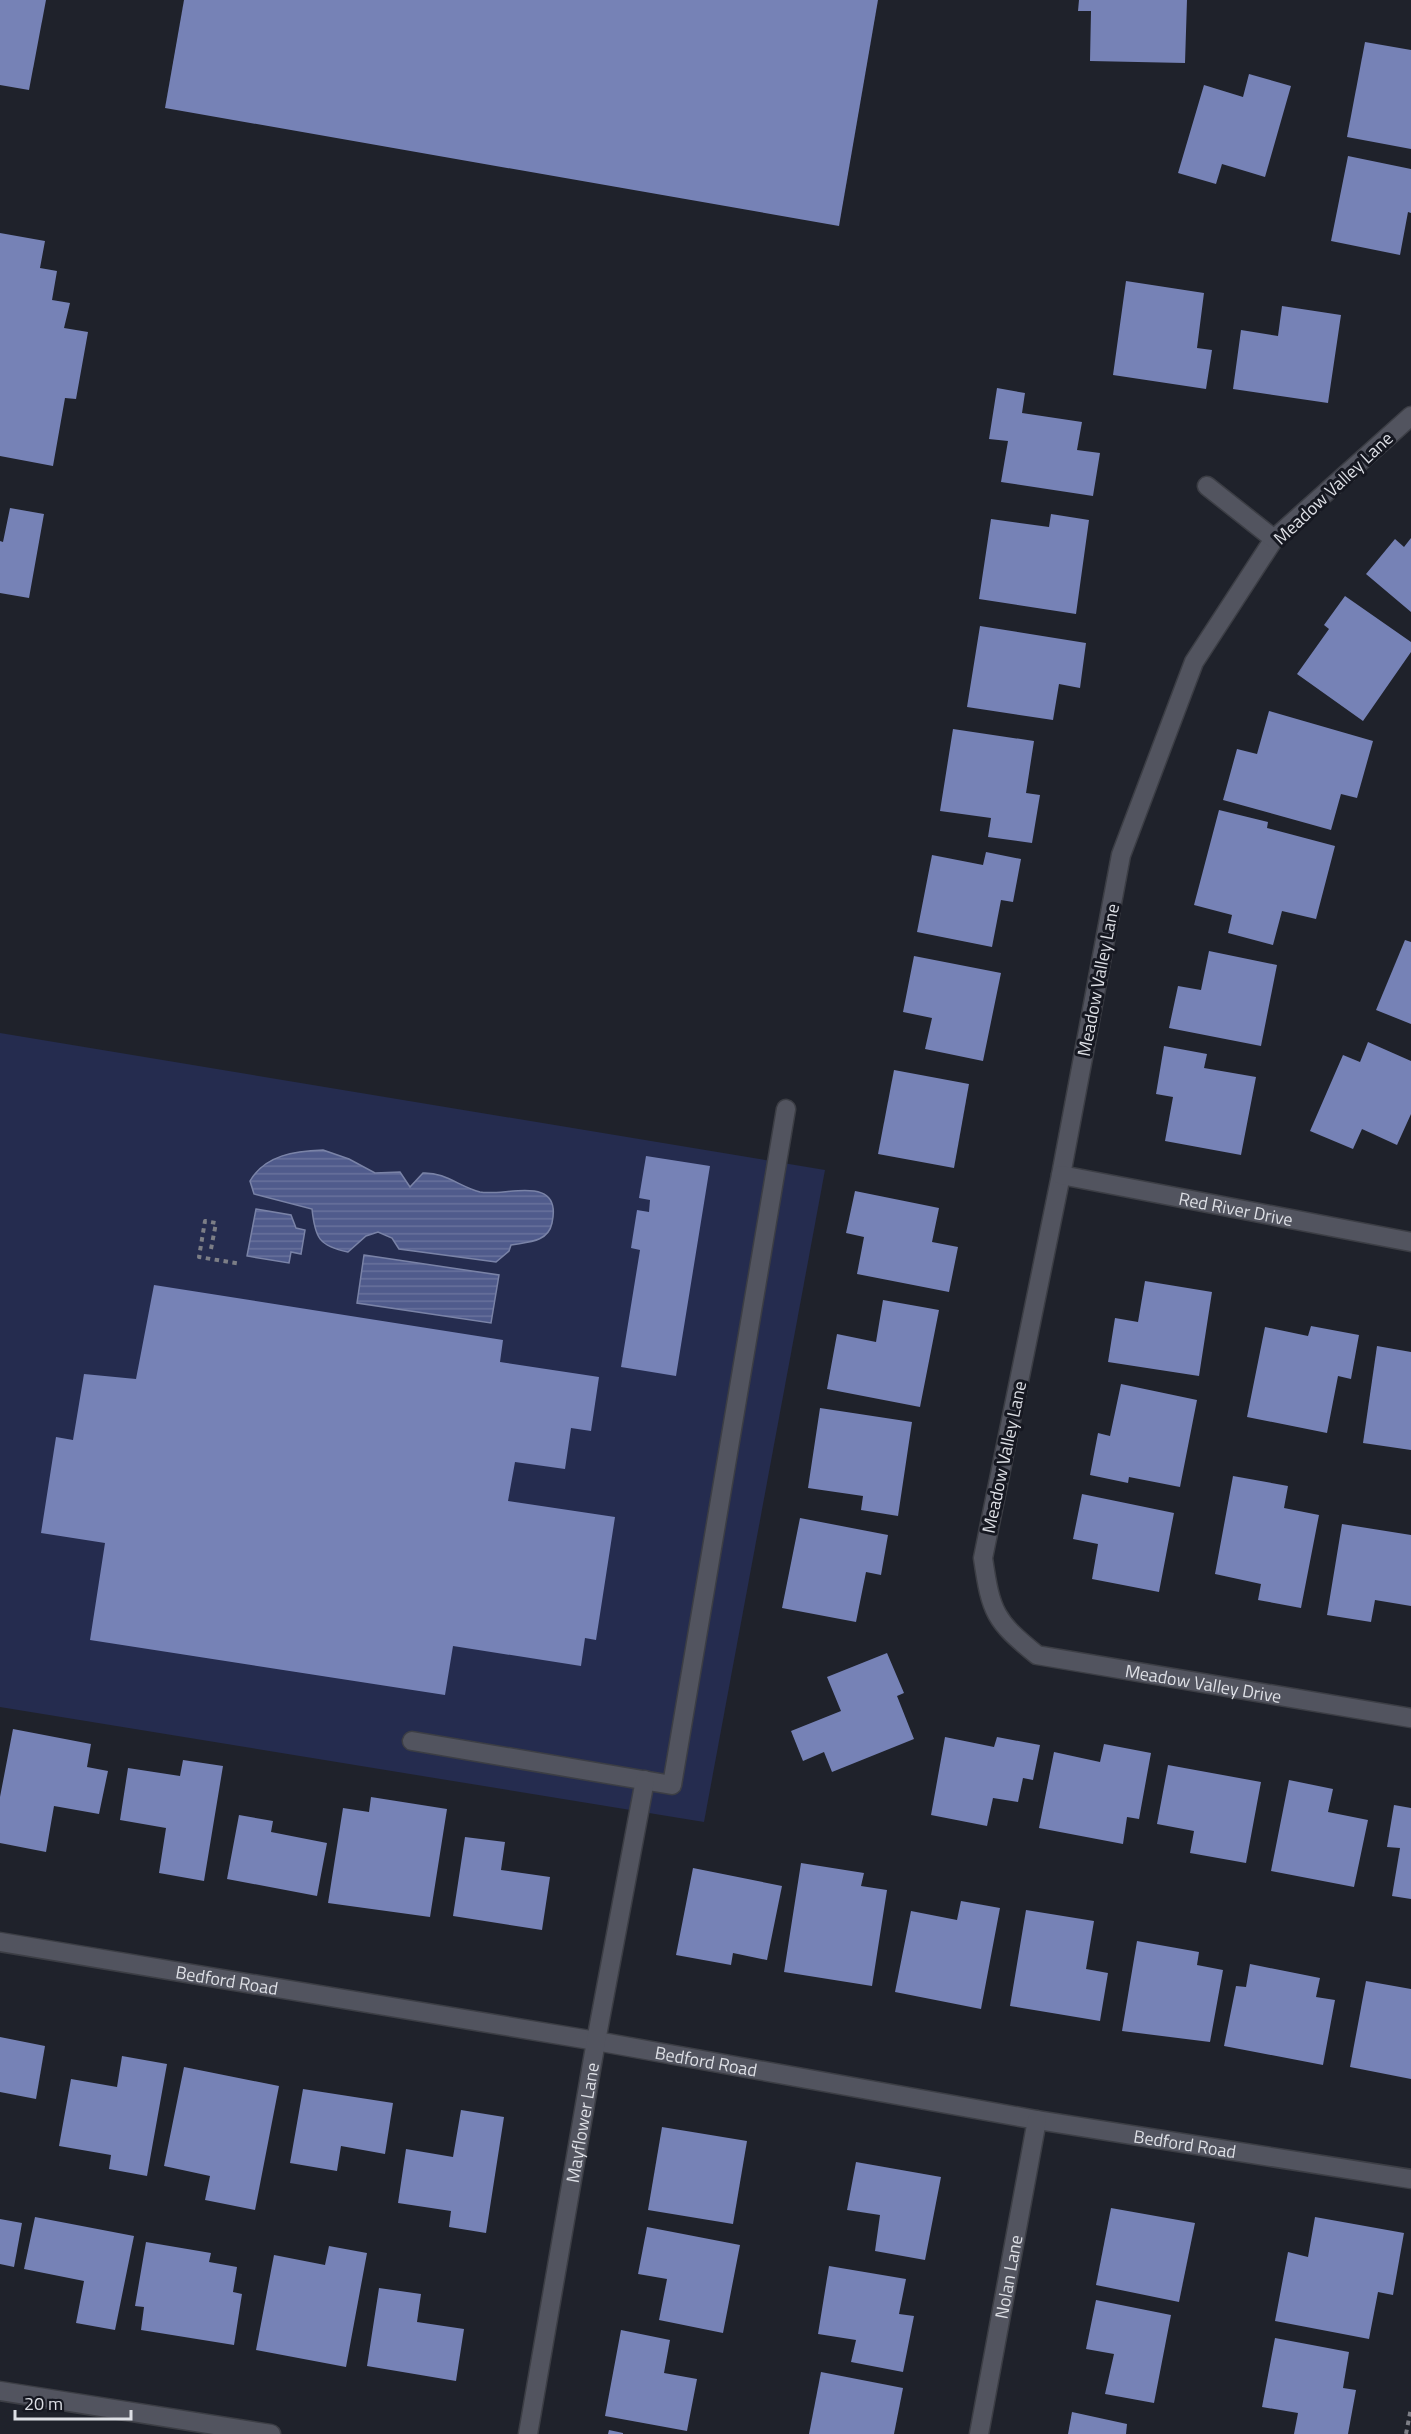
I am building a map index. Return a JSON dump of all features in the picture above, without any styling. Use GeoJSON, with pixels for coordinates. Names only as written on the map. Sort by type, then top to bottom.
{"type":"FeatureCollection","features":[{"type":"Feature","properties":{"kind":"street","name":"Meadow Valley Lane"},"geometry":{"type":"LineString","coordinates":[[1005,1629],[988,1598],[983,1558],[1061,1175],[1121,855],[1194,662],[1274,539],[1411,416]]}},
{"type":"Feature","properties":{"kind":"street"},"geometry":{"type":"LineString","coordinates":[[1207,486],[1274,539]]}},
{"type":"Feature","properties":{"kind":"street"},"geometry":{"type":"LineString","coordinates":[[412,1741],[672,1785],[786,1109]]}},
{"type":"Feature","properties":{"kind":"street","name":"Red River Drive"},"geometry":{"type":"LineString","coordinates":[[1061,1175],[1411,1242]]}},
{"type":"Feature","properties":{"kind":"street","name":"Meadow Valley Drive"},"geometry":{"type":"LineString","coordinates":[[1005,1629],[1037,1655],[1411,1718]]}},
{"type":"Feature","properties":{"kind":"street","name":"Mayflower Lane"},"geometry":{"type":"LineString","coordinates":[[528,2434],[596,2040],[645,1780]]}},
{"type":"Feature","properties":{"kind":"street","name":"Bedford Road"},"geometry":{"type":"LineString","coordinates":[[0,1942],[596,2040],[1037,2120],[1411,2179]]}},
{"type":"Feature","properties":{"kind":"street","name":"Nolan Lane"},"geometry":{"type":"LineString","coordinates":[[980,2434],[1037,2120]]}},
{"type":"Feature","properties":{"kind":"street"},"geometry":{"type":"LineString","coordinates":[[0,2391],[270,2434]]}},
{"type":"Feature","properties":{"kind":"path"},"geometry":{"type":"LineString","coordinates":[[211,1249],[216,1223],[205,1221],[199,1257],[241,1264]]}},
{"type":"Feature","properties":{"kind":"path"},"geometry":{"type":"LineString","coordinates":[[1406,2434],[1411,2408]]}},
{"type":"Feature","properties":{"kind":"shaded area"},"geometry":{"type":"Polygon","coordinates":[[[0,1033],[825,1170],[704,1822],[0,1707],[0,1033]]]}},
{"type":"Feature","properties":{"kind":"shaded area"},"geometry":{"type":"Polygon","coordinates":[[[323,1150],[349,1159],[375,1173],[400,1172],[410,1187],[423,1173],[431,1173],[480,1192],[529,1191],[540,1193],[549,1198],[553,1208],[550,1230],[536,1240],[511,1245],[509,1251],[496,1262],[399,1249],[392,1238],[378,1232],[366,1236],[348,1252],[338,1250],[320,1239],[312,1209],[254,1194],[250,1181],[256,1172],[272,1160],[292,1153],[323,1150]]]}},
{"type":"Feature","properties":{"kind":"shaded area"},"geometry":{"type":"Polygon","coordinates":[[[256,1209],[291,1215],[296,1228],[305,1230],[301,1254],[291,1252],[289,1263],[247,1256],[256,1209]]]}},
{"type":"Feature","properties":{"kind":"shaded area"},"geometry":{"type":"Polygon","coordinates":[[[364,1255],[499,1275],[491,1323],[357,1303],[364,1255]]]}},
{"type":"Feature","properties":{"kind":"building"},"geometry":{"type":"Polygon","coordinates":[[[0,0],[46,0],[29,90],[0,85],[0,0]]]}},
{"type":"Feature","properties":{"kind":"building"},"geometry":{"type":"Polygon","coordinates":[[[184,0],[878,0],[839,226],[165,108],[184,0]]]}},
{"type":"Feature","properties":{"kind":"building"},"geometry":{"type":"Polygon","coordinates":[[[1079,0],[1187,0],[1185,63],[1090,61],[1091,11],[1078,11],[1079,0]]]}},
{"type":"Feature","properties":{"kind":"building"},"geometry":{"type":"Polygon","coordinates":[[[1365,42],[1411,50],[1411,149],[1347,137],[1365,42]]]}},
{"type":"Feature","properties":{"kind":"building"},"geometry":{"type":"Polygon","coordinates":[[[1249,74],[1291,86],[1265,177],[1222,164],[1216,184],[1178,173],[1204,85],[1243,97],[1249,74]]]}},
{"type":"Feature","properties":{"kind":"building"},"geometry":{"type":"Polygon","coordinates":[[[1348,156],[1411,169],[1411,213],[1408,212],[1400,255],[1331,241],[1348,156]]]}},
{"type":"Feature","properties":{"kind":"building"},"geometry":{"type":"Polygon","coordinates":[[[0,233],[45,241],[40,268],[57,271],[52,300],[70,303],[64,328],[88,332],[76,399],[65,398],[53,466],[0,456],[0,233]]]}},
{"type":"Feature","properties":{"kind":"building"},"geometry":{"type":"Polygon","coordinates":[[[1126,281],[1204,293],[1197,348],[1212,350],[1206,389],[1113,375],[1126,281]]]}},
{"type":"Feature","properties":{"kind":"building"},"geometry":{"type":"Polygon","coordinates":[[[1282,306],[1341,315],[1328,403],[1233,389],[1241,330],[1278,336],[1282,306]]]}},
{"type":"Feature","properties":{"kind":"building"},"geometry":{"type":"Polygon","coordinates":[[[997,388],[1025,393],[1022,413],[1082,422],[1077,450],[1100,453],[1093,496],[1001,482],[1008,441],[989,439],[997,388]]]}},
{"type":"Feature","properties":{"kind":"building"},"geometry":{"type":"Polygon","coordinates":[[[10,508],[44,514],[29,598],[0,593],[0,541],[3,542],[10,508]]]}},
{"type":"Feature","properties":{"kind":"building"},"geometry":{"type":"Polygon","coordinates":[[[1051,514],[1089,520],[1076,614],[979,599],[991,519],[1049,527],[1051,514]]]}},
{"type":"Feature","properties":{"kind":"building"},"geometry":{"type":"Polygon","coordinates":[[[1411,538],[1411,612],[1366,574],[1395,539],[1404,547],[1411,538]]]}},
{"type":"Feature","properties":{"kind":"building"},"geometry":{"type":"Polygon","coordinates":[[[1345,596],[1411,642],[1411,652],[1363,721],[1297,674],[1329,629],[1324,625],[1345,596]]]}},
{"type":"Feature","properties":{"kind":"building"},"geometry":{"type":"Polygon","coordinates":[[[980,626],[1086,643],[1080,688],[1059,684],[1053,720],[967,707],[980,626]]]}},
{"type":"Feature","properties":{"kind":"building"},"geometry":{"type":"Polygon","coordinates":[[[1269,711],[1373,741],[1357,798],[1341,794],[1331,830],[1223,800],[1237,749],[1257,754],[1269,711]]]}},
{"type":"Feature","properties":{"kind":"building"},"geometry":{"type":"Polygon","coordinates":[[[953,729],[1034,741],[1026,793],[1040,795],[1032,843],[988,837],[991,818],[940,811],[953,729]]]}},
{"type":"Feature","properties":{"kind":"building"},"geometry":{"type":"Polygon","coordinates":[[[1219,810],[1268,822],[1267,828],[1335,846],[1316,919],[1282,911],[1273,945],[1228,933],[1232,915],[1194,905],[1219,810]]]}},
{"type":"Feature","properties":{"kind":"building"},"geometry":{"type":"Polygon","coordinates":[[[986,852],[1021,859],[1013,902],[1001,900],[992,947],[917,932],[932,855],[983,865],[986,852]]]}},
{"type":"Feature","properties":{"kind":"building"},"geometry":{"type":"Polygon","coordinates":[[[1405,940],[1411,942],[1411,1024],[1376,1010],[1405,940]]]}},
{"type":"Feature","properties":{"kind":"building"},"geometry":{"type":"Polygon","coordinates":[[[1209,951],[1277,965],[1261,1046],[1169,1028],[1178,986],[1201,990],[1209,951]]]}},
{"type":"Feature","properties":{"kind":"building"},"geometry":{"type":"Polygon","coordinates":[[[914,956],[1001,973],[983,1061],[925,1049],[932,1018],[903,1012],[914,956]]]}},
{"type":"Feature","properties":{"kind":"building"},"geometry":{"type":"Polygon","coordinates":[[[1368,1042],[1411,1061],[1411,1114],[1397,1145],[1362,1129],[1353,1149],[1310,1131],[1343,1055],[1360,1062],[1368,1042]]]}},
{"type":"Feature","properties":{"kind":"building"},"geometry":{"type":"Polygon","coordinates":[[[1164,1046],[1207,1054],[1204,1068],[1256,1077],[1241,1155],[1165,1141],[1173,1097],[1156,1094],[1164,1046]]]}},
{"type":"Feature","properties":{"kind":"building"},"geometry":{"type":"Polygon","coordinates":[[[894,1070],[969,1084],[954,1168],[878,1154],[894,1070]]]}},
{"type":"Feature","properties":{"kind":"building"},"geometry":{"type":"Polygon","coordinates":[[[646,1156],[710,1166],[676,1376],[621,1367],[640,1250],[631,1248],[637,1210],[649,1212],[650,1200],[639,1198],[646,1156]]]}},
{"type":"Feature","properties":{"kind":"building"},"geometry":{"type":"Polygon","coordinates":[[[855,1191],[939,1208],[932,1242],[958,1247],[949,1292],[857,1274],[864,1237],[846,1233],[855,1191]]]}},
{"type":"Feature","properties":{"kind":"building"},"geometry":{"type":"Polygon","coordinates":[[[1145,1281],[1212,1292],[1199,1376],[1108,1362],[1115,1318],[1138,1322],[1145,1281]]]}},
{"type":"Feature","properties":{"kind":"building"},"geometry":{"type":"Polygon","coordinates":[[[154,1285],[503,1340],[500,1362],[599,1377],[591,1431],[571,1428],[565,1469],[515,1462],[508,1501],[615,1517],[596,1640],[585,1638],[581,1666],[453,1646],[445,1695],[90,1640],[105,1543],[41,1533],[56,1437],[73,1440],[84,1374],[136,1379],[154,1285]]]}},
{"type":"Feature","properties":{"kind":"building"},"geometry":{"type":"Polygon","coordinates":[[[883,1300],[939,1310],[920,1407],[827,1389],[837,1334],[876,1342],[883,1300]]]}},
{"type":"Feature","properties":{"kind":"building"},"geometry":{"type":"Polygon","coordinates":[[[1311,1326],[1359,1335],[1351,1379],[1338,1376],[1327,1433],[1247,1417],[1265,1327],[1308,1336],[1311,1326]]]}},
{"type":"Feature","properties":{"kind":"building"},"geometry":{"type":"Polygon","coordinates":[[[1377,1346],[1411,1352],[1411,1450],[1363,1443],[1377,1346]]]}},
{"type":"Feature","properties":{"kind":"building"},"geometry":{"type":"Polygon","coordinates":[[[1121,1384],[1197,1400],[1180,1487],[1129,1477],[1128,1483],[1090,1475],[1098,1433],[1110,1436],[1121,1384]]]}},
{"type":"Feature","properties":{"kind":"building"},"geometry":{"type":"Polygon","coordinates":[[[820,1408],[912,1422],[898,1516],[861,1510],[863,1496],[808,1488],[820,1408]]]}},
{"type":"Feature","properties":{"kind":"building"},"geometry":{"type":"Polygon","coordinates":[[[1233,1476],[1288,1486],[1284,1508],[1319,1515],[1301,1608],[1258,1600],[1261,1584],[1215,1574],[1233,1476]]]}},
{"type":"Feature","properties":{"kind":"building"},"geometry":{"type":"Polygon","coordinates":[[[1082,1494],[1174,1513],[1159,1592],[1092,1579],[1098,1544],[1073,1539],[1082,1494]]]}},
{"type":"Feature","properties":{"kind":"building"},"geometry":{"type":"Polygon","coordinates":[[[800,1518],[888,1535],[881,1575],[866,1572],[856,1622],[782,1608],[800,1518]]]}},
{"type":"Feature","properties":{"kind":"building"},"geometry":{"type":"Polygon","coordinates":[[[1342,1524],[1411,1535],[1411,1606],[1375,1600],[1371,1622],[1327,1615],[1342,1524]]]}},
{"type":"Feature","properties":{"kind":"building"},"geometry":{"type":"Polygon","coordinates":[[[887,1653],[904,1693],[897,1696],[914,1739],[832,1772],[824,1752],[803,1761],[791,1731],[841,1711],[827,1677],[887,1653]]]}},
{"type":"Feature","properties":{"kind":"building"},"geometry":{"type":"Polygon","coordinates":[[[13,1729],[91,1744],[87,1767],[108,1771],[99,1814],[54,1806],[46,1852],[0,1843],[0,1797],[13,1729]]]}},
{"type":"Feature","properties":{"kind":"building"},"geometry":{"type":"Polygon","coordinates":[[[945,1737],[994,1747],[997,1737],[1040,1745],[1033,1780],[1023,1778],[1018,1802],[993,1798],[987,1826],[931,1815],[945,1737]]]}},
{"type":"Feature","properties":{"kind":"building"},"geometry":{"type":"Polygon","coordinates":[[[1104,1744],[1151,1753],[1139,1819],[1127,1817],[1123,1844],[1039,1828],[1054,1752],[1100,1762],[1104,1744]]]}},
{"type":"Feature","properties":{"kind":"building"},"geometry":{"type":"Polygon","coordinates":[[[183,1760],[223,1766],[204,1881],[159,1873],[166,1828],[120,1820],[128,1768],[180,1776],[183,1760]]]}},
{"type":"Feature","properties":{"kind":"building"},"geometry":{"type":"Polygon","coordinates":[[[1168,1765],[1261,1782],[1246,1863],[1190,1853],[1194,1831],[1157,1824],[1168,1765]]]}},
{"type":"Feature","properties":{"kind":"building"},"geometry":{"type":"Polygon","coordinates":[[[1289,1780],[1333,1789],[1328,1812],[1368,1820],[1354,1887],[1271,1871],[1289,1780]]]}},
{"type":"Feature","properties":{"kind":"building"},"geometry":{"type":"Polygon","coordinates":[[[371,1797],[447,1809],[430,1917],[328,1903],[343,1808],[369,1812],[371,1797]]]}},
{"type":"Feature","properties":{"kind":"building"},"geometry":{"type":"Polygon","coordinates":[[[1394,1805],[1411,1808],[1411,1899],[1392,1896],[1400,1848],[1387,1847],[1394,1805]]]}},
{"type":"Feature","properties":{"kind":"building"},"geometry":{"type":"Polygon","coordinates":[[[239,1815],[273,1821],[271,1832],[327,1843],[317,1896],[227,1879],[239,1815]]]}},
{"type":"Feature","properties":{"kind":"building"},"geometry":{"type":"Polygon","coordinates":[[[465,1837],[505,1842],[501,1870],[550,1877],[542,1930],[453,1916],[465,1837]]]}},
{"type":"Feature","properties":{"kind":"building"},"geometry":{"type":"Polygon","coordinates":[[[801,1863],[864,1873],[861,1886],[887,1890],[872,1986],[784,1972],[801,1863]]]}},
{"type":"Feature","properties":{"kind":"building"},"geometry":{"type":"Polygon","coordinates":[[[693,1868],[782,1886],[767,1960],[733,1953],[731,1965],[676,1955],[693,1868]]]}},
{"type":"Feature","properties":{"kind":"building"},"geometry":{"type":"Polygon","coordinates":[[[961,1901],[1000,1908],[981,2009],[895,1992],[911,1911],[957,1920],[961,1901]]]}},
{"type":"Feature","properties":{"kind":"building"},"geometry":{"type":"Polygon","coordinates":[[[1026,1910],[1094,1921],[1086,1969],[1108,1973],[1100,2021],[1010,2006],[1026,1910]]]}},
{"type":"Feature","properties":{"kind":"building"},"geometry":{"type":"Polygon","coordinates":[[[1137,1941],[1199,1952],[1197,1965],[1223,1970],[1210,2042],[1122,2031],[1137,1941]]]}},
{"type":"Feature","properties":{"kind":"building"},"geometry":{"type":"Polygon","coordinates":[[[1250,1964],[1320,1978],[1316,1997],[1335,2000],[1323,2065],[1224,2046],[1236,1986],[1246,1987],[1250,1964]]]}},
{"type":"Feature","properties":{"kind":"building"},"geometry":{"type":"Polygon","coordinates":[[[1366,1981],[1411,1989],[1411,2079],[1350,2067],[1366,1981]]]}},
{"type":"Feature","properties":{"kind":"building"},"geometry":{"type":"Polygon","coordinates":[[[0,2037],[45,2046],[36,2099],[0,2092],[0,2037]]]}},
{"type":"Feature","properties":{"kind":"building"},"geometry":{"type":"Polygon","coordinates":[[[122,2056],[167,2064],[147,2176],[109,2169],[111,2155],[59,2146],[71,2079],[117,2087],[122,2056]]]}},
{"type":"Feature","properties":{"kind":"building"},"geometry":{"type":"Polygon","coordinates":[[[184,2067],[279,2086],[255,2210],[205,2200],[210,2176],[164,2166],[184,2067]]]}},
{"type":"Feature","properties":{"kind":"building"},"geometry":{"type":"Polygon","coordinates":[[[303,2089],[393,2103],[385,2154],[341,2146],[337,2171],[290,2163],[303,2089]]]}},
{"type":"Feature","properties":{"kind":"building"},"geometry":{"type":"Polygon","coordinates":[[[461,2110],[504,2117],[486,2233],[449,2227],[451,2211],[398,2203],[406,2149],[453,2157],[461,2110]]]}},
{"type":"Feature","properties":{"kind":"building"},"geometry":{"type":"Polygon","coordinates":[[[662,2127],[747,2141],[733,2224],[648,2210],[662,2127]]]}},
{"type":"Feature","properties":{"kind":"building"},"geometry":{"type":"Polygon","coordinates":[[[856,2162],[941,2177],[925,2260],[875,2251],[880,2215],[847,2210],[856,2162]]]}},
{"type":"Feature","properties":{"kind":"building"},"geometry":{"type":"Polygon","coordinates":[[[1111,2208],[1195,2223],[1179,2302],[1096,2285],[1111,2208]]]}},
{"type":"Feature","properties":{"kind":"building"},"geometry":{"type":"Polygon","coordinates":[[[35,2217],[134,2236],[115,2330],[76,2323],[84,2281],[24,2269],[35,2217]]]}},
{"type":"Feature","properties":{"kind":"building"},"geometry":{"type":"Polygon","coordinates":[[[1315,2217],[1404,2233],[1393,2295],[1378,2292],[1369,2339],[1275,2321],[1288,2252],[1308,2257],[1315,2217]]]}},
{"type":"Feature","properties":{"kind":"building"},"geometry":{"type":"Polygon","coordinates":[[[0,2219],[22,2223],[14,2267],[0,2264],[0,2219]]]}},
{"type":"Feature","properties":{"kind":"building"},"geometry":{"type":"Polygon","coordinates":[[[647,2227],[740,2245],[723,2333],[659,2320],[667,2279],[638,2274],[647,2227]]]}},
{"type":"Feature","properties":{"kind":"building"},"geometry":{"type":"Polygon","coordinates":[[[146,2242],[211,2253],[209,2262],[237,2267],[233,2292],[242,2294],[234,2345],[141,2330],[144,2307],[135,2306],[146,2242]]]}},
{"type":"Feature","properties":{"kind":"building"},"geometry":{"type":"Polygon","coordinates":[[[329,2246],[367,2253],[346,2367],[256,2350],[274,2255],[325,2265],[329,2246]]]}},
{"type":"Feature","properties":{"kind":"building"},"geometry":{"type":"Polygon","coordinates":[[[829,2266],[906,2279],[899,2314],[914,2316],[903,2372],[851,2362],[856,2340],[818,2334],[829,2266]]]}},
{"type":"Feature","properties":{"kind":"building"},"geometry":{"type":"Polygon","coordinates":[[[379,2288],[421,2294],[417,2322],[464,2329],[456,2381],[367,2366],[379,2288]]]}},
{"type":"Feature","properties":{"kind":"building"},"geometry":{"type":"Polygon","coordinates":[[[1096,2300],[1171,2315],[1154,2403],[1105,2394],[1114,2354],[1086,2349],[1096,2300]]]}},
{"type":"Feature","properties":{"kind":"building"},"geometry":{"type":"Polygon","coordinates":[[[621,2330],[670,2340],[664,2373],[697,2379],[687,2431],[605,2416],[621,2330]]]}},
{"type":"Feature","properties":{"kind":"building"},"geometry":{"type":"Polygon","coordinates":[[[1275,2338],[1349,2352],[1343,2388],[1356,2390],[1348,2434],[1294,2434],[1298,2413],[1262,2407],[1275,2338]]]}},
{"type":"Feature","properties":{"kind":"building"},"geometry":{"type":"Polygon","coordinates":[[[821,2372],[903,2388],[894,2434],[809,2434],[821,2372]]]}},
{"type":"Feature","properties":{"kind":"building"},"geometry":{"type":"Polygon","coordinates":[[[1072,2412],[1127,2424],[1126,2434],[1068,2434],[1072,2412]]]}},
{"type":"Feature","properties":{"kind":"building"},"geometry":{"type":"Polygon","coordinates":[[[609,2430],[623,2433],[623,2434],[608,2434],[609,2430]]]}}]}
